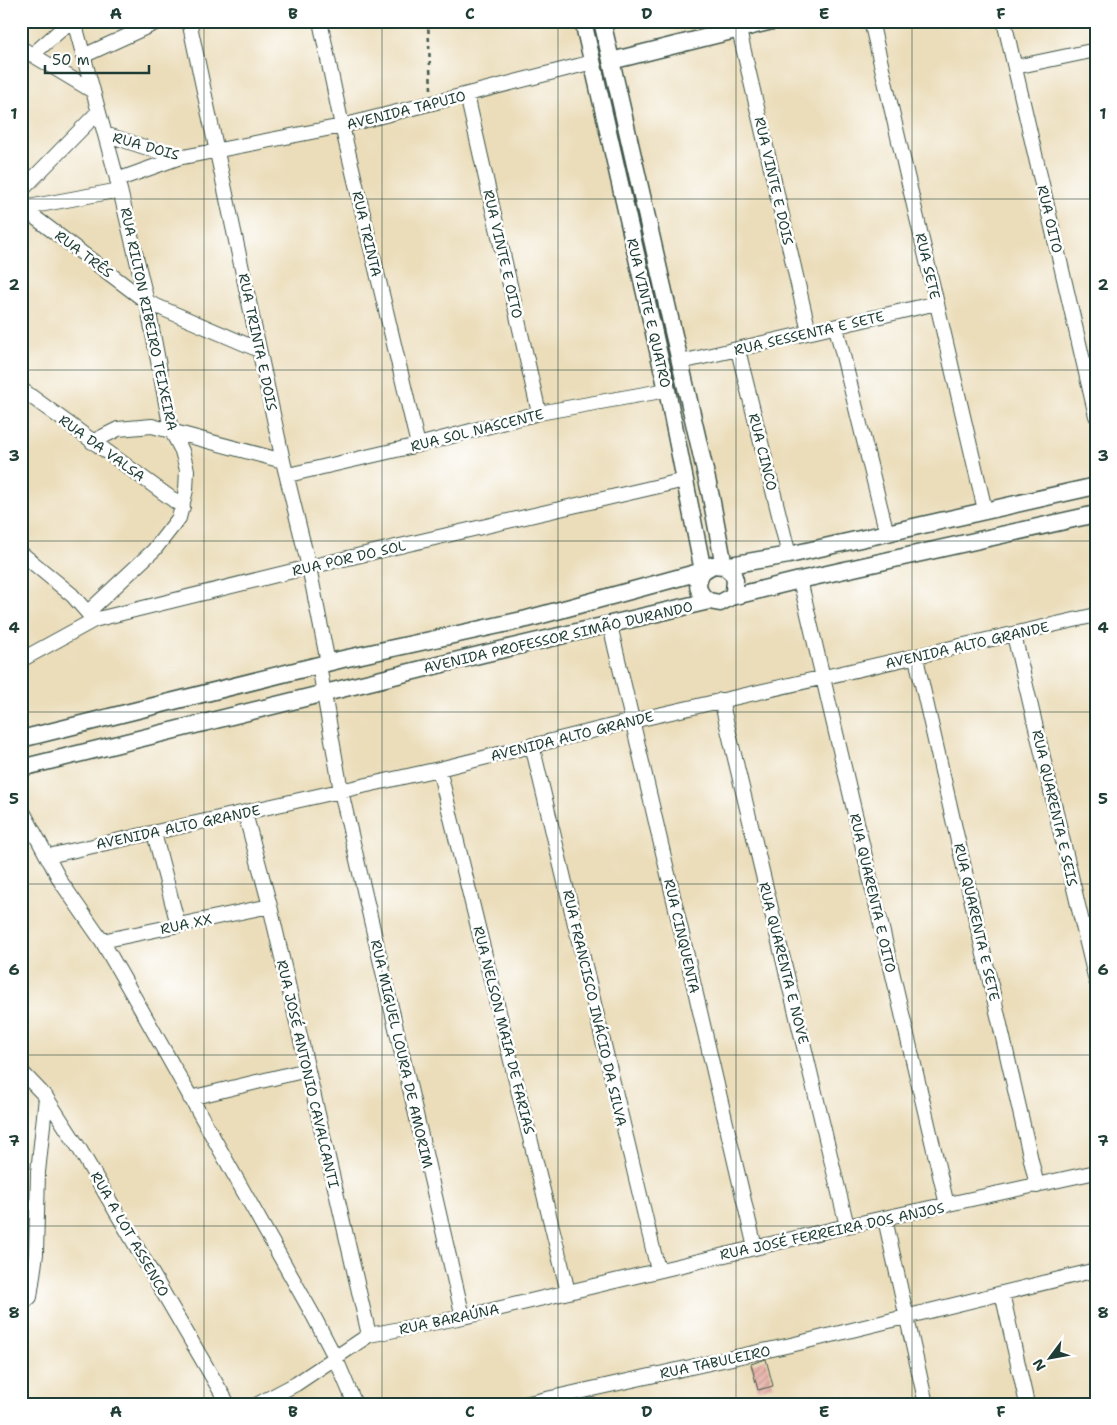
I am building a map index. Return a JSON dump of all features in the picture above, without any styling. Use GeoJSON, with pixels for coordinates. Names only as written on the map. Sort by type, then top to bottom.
{"type":"FeatureCollection","features":[{"type":"Feature","properties":{"kind":"street"},"geometry":{"type":"LineString","coordinates":[[72,21],[27,52],[91,90]]}},
{"type":"Feature","properties":{"kind":"street","name":"RUA RILTON RIBEIRO TEIXEIRA"},"geometry":{"type":"LineString","coordinates":[[72,21],[119,185],[147,302],[172,430],[182,451],[187,470],[183,507],[179,518],[163,540],[91,616]]}},
{"type":"Feature","properties":{"kind":"street"},"geometry":{"type":"LineString","coordinates":[[83,56],[160,21]]}},
{"type":"Feature","properties":{"kind":"street","name":"RUA TRINTA E DOIS"},"geometry":{"type":"LineString","coordinates":[[189,21],[283,461],[288,475],[309,567],[324,664],[323,693]]}},
{"type":"Feature","properties":{"kind":"street","name":"RUA TRINTA"},"geometry":{"type":"LineString","coordinates":[[320,21],[342,126],[418,445]]}},
{"type":"Feature","properties":{"kind":"street","name":"RUA VINTE E QUATRO"},"geometry":{"type":"LineString","coordinates":[[582,21],[593,62],[667,390],[702,571],[699,576],[698,588],[704,598],[709,601]]}},
{"type":"Feature","properties":{"kind":"street","name":"RUA VINTE E QUATRO"},"geometry":{"type":"LineString","coordinates":[[602,21],[712,497],[724,566],[733,574],[735,580],[734,592],[731,597]]}},
{"type":"Feature","properties":{"kind":"street"},"geometry":{"type":"LineString","coordinates":[[611,61],[772,21]]}},
{"type":"Feature","properties":{"kind":"street","name":"RUA SETE"},"geometry":{"type":"LineString","coordinates":[[871,21],[985,510]]}},
{"type":"Feature","properties":{"kind":"street","name":"RUA OITO"},"geometry":{"type":"LineString","coordinates":[[1004,21],[1096,416]]}},
{"type":"Feature","properties":{"kind":"street","name":"RUA VINTE E DOIS"},"geometry":{"type":"LineString","coordinates":[[739,30],[809,332]]}},
{"type":"Feature","properties":{"kind":"street"},"geometry":{"type":"LineString","coordinates":[[1015,67],[1096,50]]}},
{"type":"Feature","properties":{"kind":"street","name":"AVENIDA TAPUIO"},"geometry":{"type":"LineString","coordinates":[[216,151],[342,126],[593,62]]}},
{"type":"Feature","properties":{"kind":"street"},"geometry":{"type":"LineString","coordinates":[[599,92],[617,87]]}},
{"type":"Feature","properties":{"kind":"street","name":"RUA VINTE E OITO"},"geometry":{"type":"LineString","coordinates":[[467,95],[539,413]]}},
{"type":"Feature","properties":{"kind":"street"},"geometry":{"type":"LineString","coordinates":[[21,191],[98,112]]}},
{"type":"Feature","properties":{"kind":"street","name":"RUA DOIS"},"geometry":{"type":"LineString","coordinates":[[105,134],[178,158],[216,151]]}},
{"type":"Feature","properties":{"kind":"street"},"geometry":{"type":"LineString","coordinates":[[22,207],[119,185],[178,158]]}},
{"type":"Feature","properties":{"kind":"street","name":"RUA TRÊS"},"geometry":{"type":"LineString","coordinates":[[22,207],[147,302],[259,350]]}},
{"type":"Feature","properties":{"kind":"street","name":"RUA SESSENTA E SETE"},"geometry":{"type":"LineString","coordinates":[[681,362],[937,303]]}},
{"type":"Feature","properties":{"kind":"street"},"geometry":{"type":"LineString","coordinates":[[836,327],[887,534]]}},
{"type":"Feature","properties":{"kind":"street","name":"RUA CINCO"},"geometry":{"type":"LineString","coordinates":[[738,350],[789,555]]}},
{"type":"Feature","properties":{"kind":"street","name":"RUA DA VALSA"},"geometry":{"type":"LineString","coordinates":[[21,389],[183,507]]}},
{"type":"Feature","properties":{"kind":"street","name":"RUA SOL NASCENTE"},"geometry":{"type":"LineString","coordinates":[[288,475],[418,445],[539,413],[667,390]]}},
{"type":"Feature","properties":{"kind":"street"},"geometry":{"type":"LineString","coordinates":[[92,442],[109,432],[141,426],[152,426],[283,461]]}},
{"type":"Feature","properties":{"kind":"street","name":"RUA POR DO SOL"},"geometry":{"type":"LineString","coordinates":[[21,660],[91,616],[685,480]]}},
{"type":"Feature","properties":{"kind":"street","name":"AVENIDA PROFESSOR SIMÃO DURANDO"},"geometry":{"type":"LineString","coordinates":[[21,739],[324,664],[527,619],[702,571],[713,565],[724,566],[789,555],[1096,486]]}},
{"type":"Feature","properties":{"kind":"street"},"geometry":{"type":"LineString","coordinates":[[689,502],[712,497]]}},
{"type":"Feature","properties":{"kind":"street","name":"AVENIDA PROFESSOR SIMÃO DURANDO"},"geometry":{"type":"LineString","coordinates":[[21,768],[323,693],[709,601],[720,603],[731,597],[800,580],[1096,514]]}},
{"type":"Feature","properties":{"kind":"street"},"geometry":{"type":"LineString","coordinates":[[21,553],[72,595],[91,616]]}},
{"type":"Feature","properties":{"kind":"street","name":"RUA QUARENTA E OITO"},"geometry":{"type":"LineString","coordinates":[[800,580],[947,1205]]}},
{"type":"Feature","properties":{"kind":"street"},"geometry":{"type":"LineString","coordinates":[[610,625],[607,614],[608,608],[617,598],[628,592]]}},
{"type":"Feature","properties":{"kind":"street","name":"AVENIDA ALTO GRANDE"},"geometry":{"type":"LineString","coordinates":[[48,856],[439,769],[721,700],[916,658],[1096,615]]}},
{"type":"Feature","properties":{"kind":"street","name":"RUA CINQUENTA"},"geometry":{"type":"LineString","coordinates":[[610,625],[755,1248]]}},
{"type":"Feature","properties":{"kind":"street","name":"RUA QUARENTA E SEIS"},"geometry":{"type":"LineString","coordinates":[[1014,635],[1096,981]]}},
{"type":"Feature","properties":{"kind":"street","name":"RUA QUARENTA E SETE"},"geometry":{"type":"LineString","coordinates":[[916,658],[1037,1186]]}},
{"type":"Feature","properties":{"kind":"street","name":"RUA MIGUEL LOURA DE AMORIM"},"geometry":{"type":"LineString","coordinates":[[323,693],[341,790],[463,1317]]}},
{"type":"Feature","properties":{"kind":"street","name":"RUA QUARENTA E NOVE"},"geometry":{"type":"LineString","coordinates":[[721,700],[847,1226]]}},
{"type":"Feature","properties":{"kind":"street","name":"RUA FRANCISCO INÁCIO DA SILVA"},"geometry":{"type":"LineString","coordinates":[[532,746],[658,1270]]}},
{"type":"Feature","properties":{"kind":"street","name":"RUA NELSON MAIA DE FARIAS"},"geometry":{"type":"LineString","coordinates":[[439,769],[568,1292]]}},
{"type":"Feature","properties":{"kind":"street"},"geometry":{"type":"LineString","coordinates":[[21,808],[61,882],[102,942],[190,1098],[336,1359],[355,1404]]}},
{"type":"Feature","properties":{"kind":"street","name":"RUA JOSÉ ANTONIO CAVALCANTI"},"geometry":{"type":"LineString","coordinates":[[245,813],[270,906],[369,1335]]}},
{"type":"Feature","properties":{"kind":"street"},"geometry":{"type":"LineString","coordinates":[[154,833],[178,925]]}},
{"type":"Feature","properties":{"kind":"street","name":"RUA XX"},"geometry":{"type":"LineString","coordinates":[[102,942],[270,906]]}},
{"type":"Feature","properties":{"kind":"street"},"geometry":{"type":"LineString","coordinates":[[190,1098],[307,1070]]}},
{"type":"Feature","properties":{"kind":"street","name":"RUA A LOT ASSENCO"},"geometry":{"type":"LineString","coordinates":[[21,1072],[46,1098],[84,1156],[228,1404]]}},
{"type":"Feature","properties":{"kind":"street"},"geometry":{"type":"LineString","coordinates":[[26,1301],[36,1254],[38,1172],[46,1098]]}},
{"type":"Feature","properties":{"kind":"street","name":"RUA JOSÉ FERREIRA DOS ANJOS"},"geometry":{"type":"LineString","coordinates":[[568,1292],[847,1226],[1096,1172]]}},
{"type":"Feature","properties":{"kind":"street"},"geometry":{"type":"LineString","coordinates":[[885,1218],[926,1404]]}},
{"type":"Feature","properties":{"kind":"street","name":"RUA TABULEIRO"},"geometry":{"type":"LineString","coordinates":[[524,1404],[906,1318],[1002,1293],[1095,1272]]}},
{"type":"Feature","properties":{"kind":"street","name":"RUA BARAÚNA"},"geometry":{"type":"LineString","coordinates":[[258,1404],[296,1384],[336,1359],[369,1335],[463,1317],[568,1292]]}},
{"type":"Feature","properties":{"kind":"street"},"geometry":{"type":"LineString","coordinates":[[1002,1293],[1027,1404]]}},
{"type":"Feature","properties":{"kind":"path"},"geometry":{"type":"LineString","coordinates":[[428,21],[432,104]]}},
{"type":"Feature","properties":{"kind":"building"},"geometry":{"type":"Polygon","coordinates":[[[766,1359],[773,1386],[758,1390],[751,1364],[766,1359]]]}}]}
